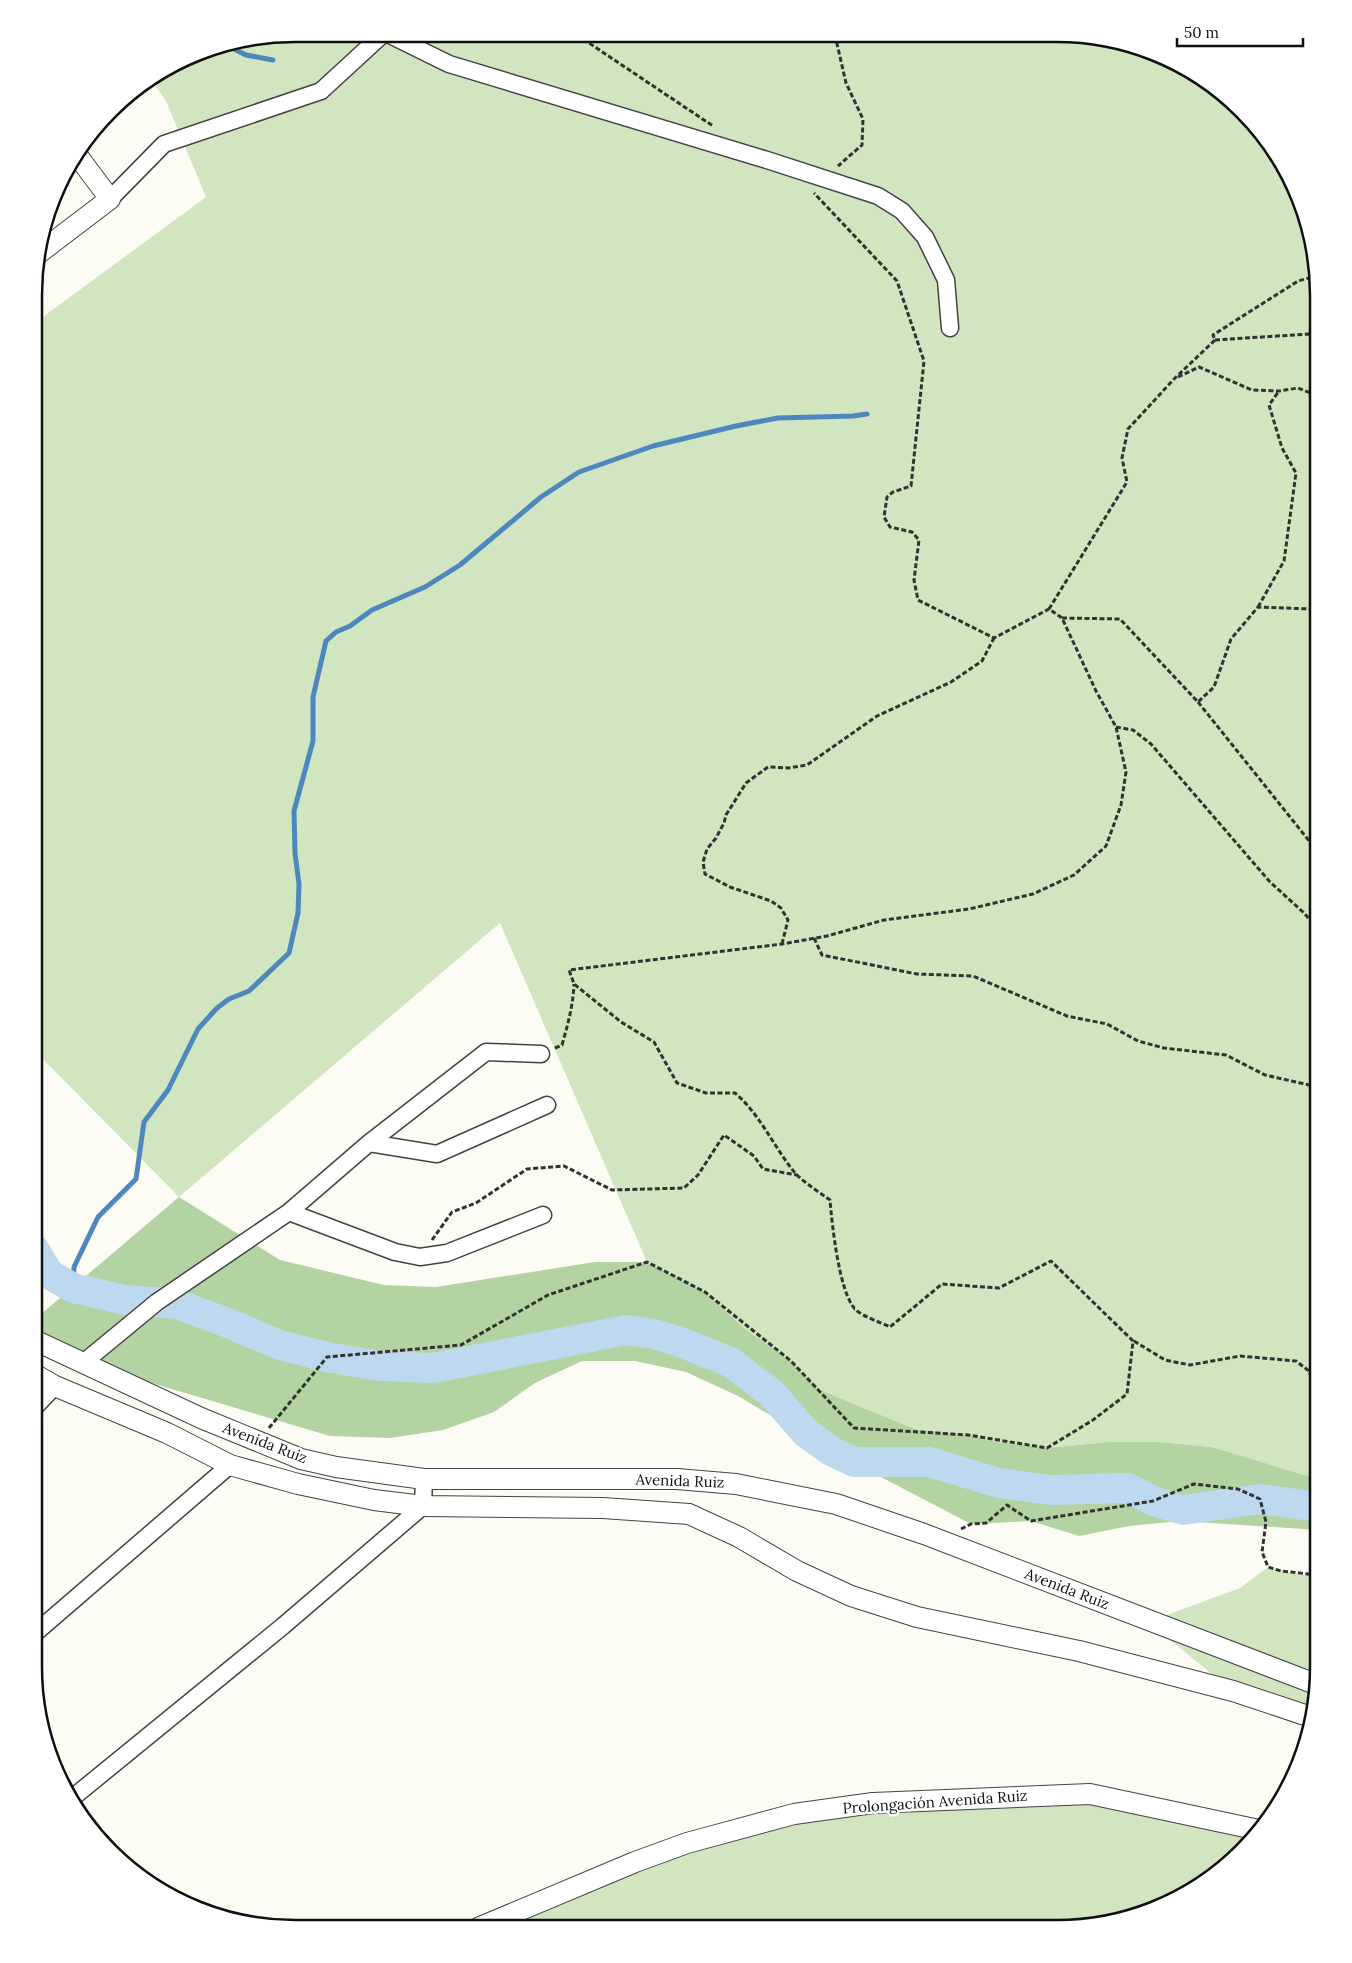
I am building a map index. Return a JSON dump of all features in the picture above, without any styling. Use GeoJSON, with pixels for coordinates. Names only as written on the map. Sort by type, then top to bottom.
{"type":"FeatureCollection","features":[{"type":"Feature","properties":{"kind":"street"},"geometry":{"type":"LineString","coordinates":[[47,247],[110,200],[164,144],[321,91],[374,42]]}},
{"type":"Feature","properties":{"kind":"street"},"geometry":{"type":"LineString","coordinates":[[404,42],[449,64],[878,196],[902,211],[926,237],[946,280],[950,328]]}},
{"type":"Feature","properties":{"kind":"street"},"geometry":{"type":"LineString","coordinates":[[81,161],[110,200]]}},
{"type":"Feature","properties":{"kind":"street"},"geometry":{"type":"LineString","coordinates":[[84,1363],[158,1302],[289,1212],[369,1143],[486,1052],[541,1054]]}},
{"type":"Feature","properties":{"kind":"street"},"geometry":{"type":"LineString","coordinates":[[369,1143],[437,1154],[547,1105]]}},
{"type":"Feature","properties":{"kind":"street"},"geometry":{"type":"LineString","coordinates":[[289,1212],[396,1252],[420,1257],[448,1253],[543,1215]]}},
{"type":"Feature","properties":{"kind":"street","name":"Avenida Ruiz"},"geometry":{"type":"LineString","coordinates":[[42,1344],[200,1418],[300,1459],[336,1467],[424,1479],[677,1479],[736,1484],[836,1504],[924,1534],[1309,1682]]}},
{"type":"Feature","properties":{"kind":"street","name":"Avenida Ruiz"},"geometry":{"type":"LineString","coordinates":[[42,1379],[55,1386],[167,1434],[230,1465],[374,1500],[423,1506],[603,1508],[689,1514],[739,1537],[797,1571],[852,1596],[917,1617],[1079,1651],[1233,1691],[1305,1715]]}},
{"type":"Feature","properties":{"kind":"street"},"geometry":{"type":"LineString","coordinates":[[42,1400],[55,1386]]}},
{"type":"Feature","properties":{"kind":"street"},"geometry":{"type":"LineString","coordinates":[[42,1627],[230,1465]]}},
{"type":"Feature","properties":{"kind":"street"},"geometry":{"type":"LineString","coordinates":[[76,1795],[283,1626],[423,1506],[424,1479]]}},
{"type":"Feature","properties":{"kind":"street","name":"Prolongación Avenida Ruiz"},"geometry":{"type":"LineString","coordinates":[[497,1920],[635,1862],[687,1843],[794,1814],[873,1804],[1090,1794],[1251,1828]]}},
{"type":"Feature","properties":{"kind":"path"},"geometry":{"type":"LineString","coordinates":[[589,42],[720,130]]}},
{"type":"Feature","properties":{"kind":"path"},"geometry":{"type":"LineString","coordinates":[[837,42],[846,83],[863,119],[862,145],[833,170],[805,183],[897,281],[924,361],[911,486],[893,492],[887,498],[884,517],[890,527],[912,532],[919,540],[914,580],[918,600],[994,638]]}},
{"type":"Feature","properties":{"kind":"path"},"geometry":{"type":"LineString","coordinates":[[1215,340],[1213,335],[1298,281],[1309,278]]}},
{"type":"Feature","properties":{"kind":"path"},"geometry":{"type":"LineString","coordinates":[[782,944],[788,920],[781,908],[771,901],[722,884],[705,874],[703,862],[707,849],[716,838],[726,815],[746,783],[768,767],[806,765],[876,716],[963,675],[982,661],[994,638],[1049,609],[1127,482],[1122,458],[1128,429],[1174,379],[1215,340],[1310,334]]}},
{"type":"Feature","properties":{"kind":"path"},"geometry":{"type":"LineString","coordinates":[[1174,379],[1199,367],[1252,390],[1298,388],[1310,393]]}},
{"type":"Feature","properties":{"kind":"path"},"geometry":{"type":"LineString","coordinates":[[1198,702],[1214,687],[1232,639],[1258,607],[1284,561],[1296,473],[1282,448],[1269,405],[1279,390]]}},
{"type":"Feature","properties":{"kind":"path"},"geometry":{"type":"LineString","coordinates":[[1258,607],[1310,609]]}},
{"type":"Feature","properties":{"kind":"path"},"geometry":{"type":"LineString","coordinates":[[541,1054],[562,1044],[572,1009],[574,984],[569,970],[782,944],[814,938],[884,920],[987,905],[1032,894],[1074,875],[1106,846],[1121,805],[1126,772],[1116,727],[1096,691],[1062,618],[1049,609]]}},
{"type":"Feature","properties":{"kind":"path"},"geometry":{"type":"LineString","coordinates":[[1062,618],[1120,619],[1198,702],[1310,842]]}},
{"type":"Feature","properties":{"kind":"path"},"geometry":{"type":"LineString","coordinates":[[1116,727],[1133,730],[1151,744],[1270,882],[1310,920]]}},
{"type":"Feature","properties":{"kind":"path"},"geometry":{"type":"LineString","coordinates":[[814,938],[822,956],[917,974],[973,976],[1067,1016],[1107,1024],[1138,1041],[1164,1048],[1226,1055],[1265,1075],[1310,1085]]}},
{"type":"Feature","properties":{"kind":"path"},"geometry":{"type":"LineString","coordinates":[[574,984],[621,1022],[654,1042],[677,1083],[706,1093],[735,1093],[750,1106],[771,1141],[798,1175],[830,1200],[834,1244],[847,1293],[855,1309],[890,1327],[942,1284],[999,1288],[1051,1261],[1134,1341],[1165,1360],[1190,1365],[1240,1356],[1296,1361],[1309,1371],[1310,1374]]}},
{"type":"Feature","properties":{"kind":"path"},"geometry":{"type":"LineString","coordinates":[[420,1257],[452,1212],[476,1203],[527,1169],[564,1166],[612,1190],[684,1188],[698,1175],[724,1135],[754,1156],[763,1169],[798,1175]]}},
{"type":"Feature","properties":{"kind":"path"},"geometry":{"type":"LineString","coordinates":[[265,1433],[327,1357],[460,1345],[548,1295],[647,1262],[705,1292],[791,1362],[854,1428],[968,1435],[1047,1448],[1093,1420],[1127,1394],[1134,1341]]}},
{"type":"Feature","properties":{"kind":"path"},"geometry":{"type":"LineString","coordinates":[[955,1532],[970,1524],[986,1523],[1006,1505],[1030,1521],[1153,1501],[1177,1489],[1194,1484],[1238,1489],[1260,1499],[1266,1522],[1262,1552],[1268,1567],[1310,1575]]}},
{"type":"Feature","properties":{"kind":"green space"},"geometry":{"type":"Polygon","coordinates":[[[1056,42],[1106,47],[1153,62],[1197,85],[1223,105],[1247,129],[1276,169],[1296,214],[1305,246],[1310,296],[1310,1477],[1212,1447],[1159,1442],[1107,1442],[1047,1448],[996,1442],[968,1435],[915,1429],[820,1390],[791,1361],[745,1329],[705,1292],[647,1262],[500,923],[179,1197],[42,1058],[42,318],[206,197],[166,101],[155,85],[169,76],[199,62],[230,51],[279,43],[1056,42]]]}},
{"type":"Feature","properties":{"kind":"green space"},"geometry":{"type":"Polygon","coordinates":[[[179,1197],[280,1260],[384,1285],[436,1287],[595,1262],[647,1262],[705,1292],[745,1329],[791,1361],[820,1390],[915,1429],[968,1435],[996,1442],[1047,1448],[1107,1442],[1159,1442],[1212,1447],[1310,1477],[1310,1529],[1180,1521],[1129,1526],[1079,1536],[1031,1521],[971,1524],[831,1451],[738,1396],[686,1372],[635,1361],[582,1361],[535,1383],[494,1412],[443,1430],[390,1438],[330,1436],[84,1363],[42,1346],[42,1313],[179,1197]]]}},
{"type":"Feature","properties":{"kind":"green space"},"geometry":{"type":"Polygon","coordinates":[[[1268,1567],[1301,1575],[1310,1575],[1310,1667],[1306,1710],[1228,1687],[1148,1622],[1240,1588],[1268,1567]]]}},
{"type":"Feature","properties":{"kind":"green space"},"geometry":{"type":"Polygon","coordinates":[[[1068,1796],[1253,1827],[1223,1858],[1183,1887],[1138,1907],[1106,1916],[1073,1920],[497,1920],[526,1899],[791,1817],[1068,1796]]]}},
{"type":"Feature","properties":{"kind":"waterway"},"geometry":{"type":"LineString","coordinates":[[235,50],[246,55],[273,60]]}},
{"type":"Feature","properties":{"kind":"waterway"},"geometry":{"type":"LineString","coordinates":[[73,1288],[74,1267],[98,1217],[136,1179],[144,1122],[168,1090],[198,1029],[217,1008],[229,999],[249,991],[289,953],[298,913],[299,884],[295,853],[294,811],[313,741],[313,697],[326,641],[336,632],[350,626],[372,610],[425,587],[460,565],[541,497],[579,472],[653,446],[736,426],[778,418],[867,414]]}},
{"type":"Feature","properties":{"kind":"waterway"},"geometry":{"type":"LineString","coordinates":[[42,1262],[49,1274],[73,1288],[125,1300],[177,1304],[280,1345],[327,1357],[380,1366],[433,1368],[626,1330],[654,1334],[730,1362],[771,1393],[806,1433],[831,1451],[854,1462],[929,1462],[999,1483],[1050,1490],[1128,1488],[1153,1501],[1183,1510],[1260,1499],[1310,1506]]}}]}
